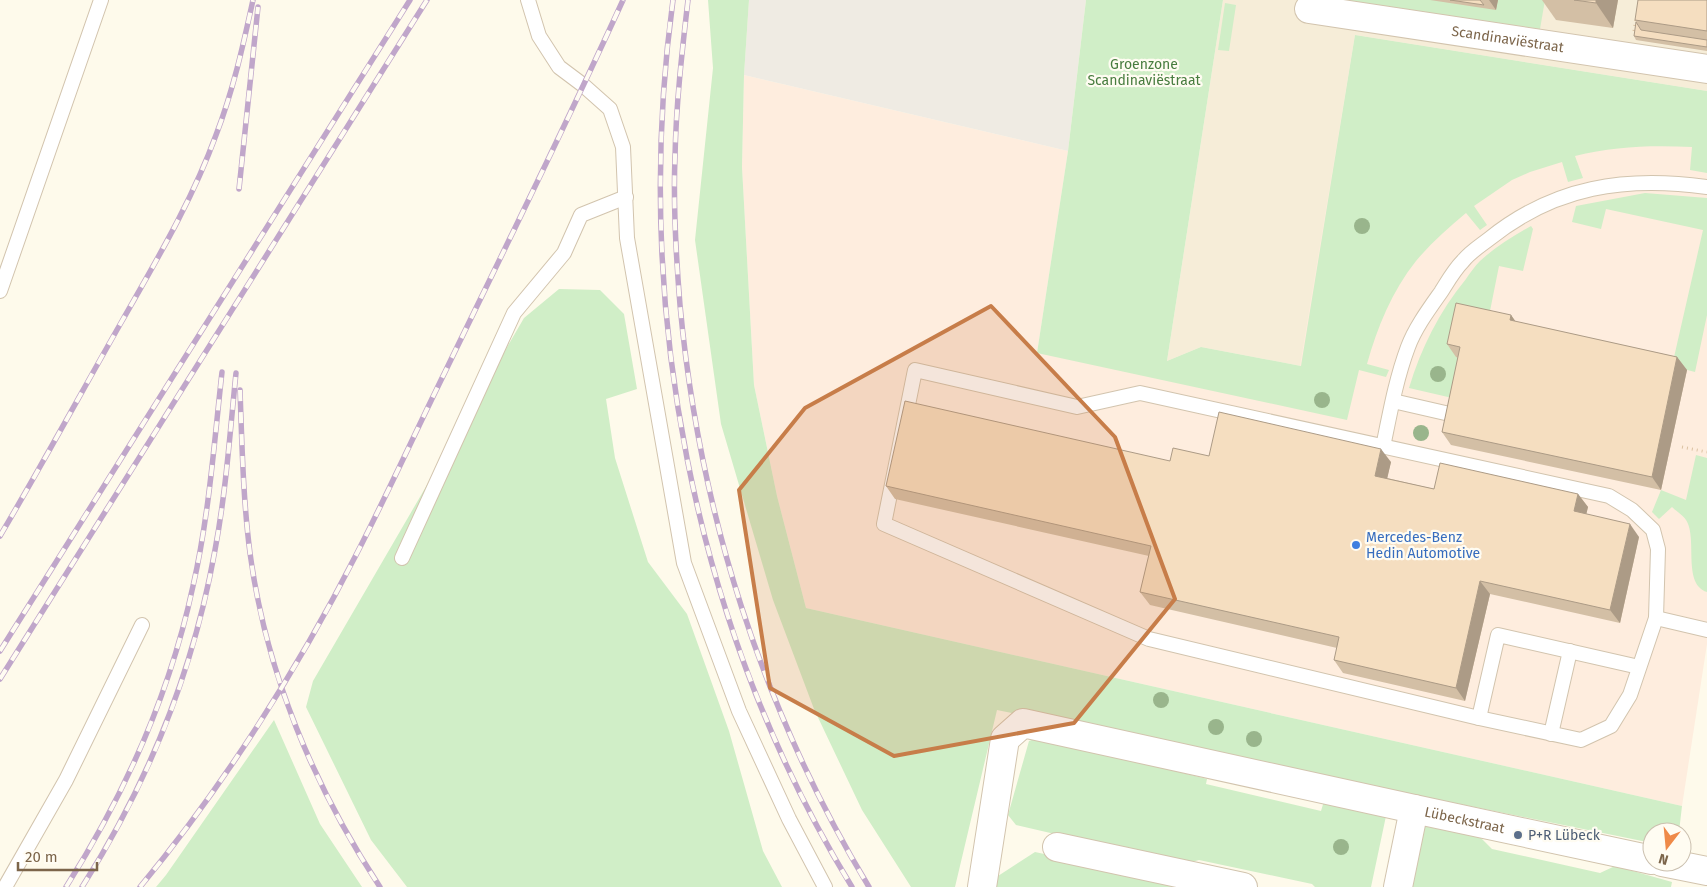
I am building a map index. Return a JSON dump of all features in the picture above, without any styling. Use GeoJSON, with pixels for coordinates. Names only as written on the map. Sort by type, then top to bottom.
{"type":"FeatureCollection","features":[{"type":"Feature","properties":{"kind":"street","name":"Scandinaviëstraat"},"geometry":{"type":"LineString","coordinates":[[1309,9],[1707,69]]}},
{"type":"Feature","properties":{"kind":"street"},"geometry":{"type":"LineString","coordinates":[[982,887],[1005,740],[1023,723],[1414,810]]}},
{"type":"Feature","properties":{"kind":"street","name":"Lübeckstraat"},"geometry":{"type":"LineString","coordinates":[[1398,887],[1414,810],[1642,858]]}},
{"type":"Feature","properties":{"kind":"street"},"geometry":{"type":"LineString","coordinates":[[1057,847],[1242,887]]}},
{"type":"Feature","properties":{"kind":"street"},"geometry":{"type":"LineString","coordinates":[[1692,868],[1707,871]]}},
{"type":"Feature","properties":{"kind":"lane"},"geometry":{"type":"LineString","coordinates":[[0,291],[101,0]]}},
{"type":"Feature","properties":{"kind":"lane"},"geometry":{"type":"LineString","coordinates":[[528,0],[539,36],[559,67],[610,109],[623,147],[627,238],[684,563],[738,711],[789,819],[825,887]]}},
{"type":"Feature","properties":{"kind":"lane"},"geometry":{"type":"LineString","coordinates":[[1382,447],[1409,346],[1430,307],[1463,259],[1507,224],[1548,203],[1590,188],[1634,182],[1676,182],[1707,187]]}},
{"type":"Feature","properties":{"kind":"lane"},"geometry":{"type":"LineString","coordinates":[[402,558],[514,313],[564,253],[581,215],[626,197]]}},
{"type":"Feature","properties":{"kind":"lane"},"geometry":{"type":"LineString","coordinates":[[915,370],[1077,407],[1140,393],[1609,496],[1632,510],[1653,530],[1658,549],[1656,618],[1630,695],[1611,726],[1581,740],[1479,718],[1149,639],[884,524],[915,370]]}},
{"type":"Feature","properties":{"kind":"lane"},"geometry":{"type":"LineString","coordinates":[[1393,401],[1454,415]]}},
{"type":"Feature","properties":{"kind":"lane"},"geometry":{"type":"LineString","coordinates":[[1656,618],[1707,630]]}},
{"type":"Feature","properties":{"kind":"lane"},"geometry":{"type":"LineString","coordinates":[[5,887],[66,780],[142,625]]}},
{"type":"Feature","properties":{"kind":"lane"},"geometry":{"type":"LineString","coordinates":[[1479,718],[1498,635],[1639,667]]}},
{"type":"Feature","properties":{"kind":"lane"},"geometry":{"type":"LineString","coordinates":[[1551,734],[1570,651]]}},
{"type":"Feature","properties":{"kind":"path"},"geometry":{"type":"LineString","coordinates":[[1682,448],[1707,452]]}},
{"type":"Feature","properties":{"kind":"highlighted area"},"geometry":{"type":"Polygon","coordinates":[[[991,306],[1115,437],[1175,599],[1074,723],[894,756],[770,688],[739,490],[805,408],[991,306]]]}},
{"type":"Feature","properties":{"kind":"shaded area"},"geometry":{"type":"Polygon","coordinates":[[[749,0],[1086,0],[1068,151],[744,75],[749,0]]]}},
{"type":"Feature","properties":{"kind":"shaded area"},"geometry":{"type":"Polygon","coordinates":[[[1223,0],[1707,0],[1707,91],[1355,35],[1301,366],[1201,347],[1167,361],[1223,0]]]}},
{"type":"Feature","properties":{"kind":"shaded area"},"geometry":{"type":"Polygon","coordinates":[[[1355,35],[1707,91],[1707,644],[1682,806],[806,608],[777,496],[754,385],[742,167],[744,75],[1068,151],[1037,353],[1167,361],[1201,347],[1300,366],[1355,35]]]}},
{"type":"Feature","properties":{"kind":"green space"},"geometry":{"type":"Polygon","coordinates":[[[708,0],[749,0],[744,75],[742,167],[754,385],[777,496],[806,608],[1682,806],[1680,822],[1642,822],[1642,841],[997,710],[955,887],[911,887],[862,810],[814,709],[773,600],[721,424],[695,240],[713,68],[708,0]]]}},
{"type":"Feature","properties":{"kind":"green space","name":"Groenzone Scandinaviëstraat"},"geometry":{"type":"Polygon","coordinates":[[[1086,0],[1223,0],[1167,361],[1201,347],[1301,366],[1355,35],[1707,91],[1707,173],[1690,170],[1692,147],[1648,146],[1604,150],[1575,156],[1583,178],[1568,182],[1562,162],[1512,180],[1474,206],[1487,225],[1480,230],[1466,213],[1428,248],[1407,273],[1381,323],[1367,364],[1389,370],[1386,377],[1359,370],[1347,420],[1037,353],[1068,151],[1086,0]]]}},
{"type":"Feature","properties":{"kind":"green space"},"geometry":{"type":"Polygon","coordinates":[[[1346,0],[1545,0],[1540,29],[1346,0]]]}},
{"type":"Feature","properties":{"kind":"green space"},"geometry":{"type":"Polygon","coordinates":[[[1225,3],[1236,5],[1229,51],[1218,50],[1225,3]]]}},
{"type":"Feature","properties":{"kind":"green space"},"geometry":{"type":"Polygon","coordinates":[[[1645,193],[1707,198],[1707,315],[1695,372],[1672,366],[1703,230],[1606,209],[1601,229],[1572,222],[1576,206],[1645,193]]]}},
{"type":"Feature","properties":{"kind":"green space"},"geometry":{"type":"Polygon","coordinates":[[[1531,226],[1533,229],[1523,271],[1499,266],[1488,321],[1456,357],[1469,360],[1461,400],[1409,388],[1419,359],[1447,304],[1480,261],[1531,226]]]}},
{"type":"Feature","properties":{"kind":"green space"},"geometry":{"type":"Polygon","coordinates":[[[559,289],[600,290],[624,314],[637,389],[606,399],[615,458],[648,562],[687,614],[729,731],[763,851],[782,887],[407,887],[371,840],[306,707],[313,681],[524,318],[559,289]]]}},
{"type":"Feature","properties":{"kind":"green space"},"geometry":{"type":"Polygon","coordinates":[[[1696,455],[1707,458],[1707,592],[1699,587],[1695,580],[1691,538],[1686,520],[1672,507],[1659,519],[1652,512],[1661,490],[1686,500],[1696,455]]]}},
{"type":"Feature","properties":{"kind":"green space"},"geometry":{"type":"Polygon","coordinates":[[[274,720],[320,824],[362,887],[156,887],[166,875],[274,720]]]}},
{"type":"Feature","properties":{"kind":"green space"},"geometry":{"type":"Polygon","coordinates":[[[1040,737],[1207,779],[1206,784],[1321,811],[1324,801],[1386,816],[1371,887],[1315,887],[1312,884],[1199,860],[1184,864],[1016,825],[1008,815],[1029,741],[1040,737]]]}},
{"type":"Feature","properties":{"kind":"green space"},"geometry":{"type":"Polygon","coordinates":[[[1423,826],[1480,837],[1492,849],[1600,873],[1615,866],[1672,882],[1671,887],[1411,887],[1423,826]]]}},
{"type":"Feature","properties":{"kind":"green space"},"geometry":{"type":"Polygon","coordinates":[[[1035,852],[1194,887],[996,887],[998,876],[1035,852]]]}},
{"type":"Feature","properties":{"kind":"building"},"geometry":{"type":"Polygon","coordinates":[[[1450,0],[1480,0],[1484,5],[1450,0]]]}},
{"type":"Feature","properties":{"kind":"building"},"geometry":{"type":"Polygon","coordinates":[[[1574,0],[1596,0],[1596,3],[1574,0]]]}},
{"type":"Feature","properties":{"kind":"building"},"geometry":{"type":"Polygon","coordinates":[[[1638,0],[1707,0],[1707,31],[1635,20],[1638,0]]]}},
{"type":"Feature","properties":{"kind":"building"},"geometry":{"type":"Polygon","coordinates":[[[1636,22],[1641,30],[1707,40],[1707,47],[1634,36],[1636,22]]]}},
{"type":"Feature","properties":{"kind":"building"},"geometry":{"type":"Polygon","coordinates":[[[1456,303],[1511,315],[1510,320],[1677,357],[1652,477],[1442,432],[1460,347],[1447,344],[1456,303]]]}},
{"type":"Feature","properties":{"kind":"building"},"geometry":{"type":"Polygon","coordinates":[[[905,401],[1170,461],[1173,448],[1209,456],[1219,412],[1381,449],[1375,476],[1434,489],[1440,463],[1578,494],[1574,511],[1630,524],[1610,610],[1480,581],[1456,688],[1334,660],[1339,637],[1140,592],[1151,546],[886,486],[905,401]]]}},
{"type":"Feature","properties":{"kind":"railway"},"geometry":{"type":"LineString","coordinates":[[0,536],[185,207],[228,102],[253,0]]}},
{"type":"Feature","properties":{"kind":"railway"},"geometry":{"type":"LineString","coordinates":[[0,651],[410,0]]}},
{"type":"Feature","properties":{"kind":"railway"},"geometry":{"type":"LineString","coordinates":[[0,679],[427,0]]}},
{"type":"Feature","properties":{"kind":"railway"},"geometry":{"type":"LineString","coordinates":[[140,887],[229,769],[284,684],[333,598],[390,487],[623,0]]}},
{"type":"Feature","properties":{"kind":"railway"},"geometry":{"type":"LineString","coordinates":[[673,0],[662,114],[661,229],[669,345],[687,459],[714,571],[751,681],[797,786],[852,887]]}},
{"type":"Feature","properties":{"kind":"railway"},"geometry":{"type":"LineString","coordinates":[[688,0],[677,117],[674,175],[676,250],[689,382],[702,458],[720,533],[742,607],[767,679],[797,750],[831,820],[869,887]]}},
{"type":"Feature","properties":{"kind":"railway"},"geometry":{"type":"LineString","coordinates":[[239,189],[258,7]]}},
{"type":"Feature","properties":{"kind":"railway"},"geometry":{"type":"LineString","coordinates":[[66,887],[108,816],[126,779],[143,742],[172,666],[199,560],[222,372]]}},
{"type":"Feature","properties":{"kind":"railway"},"geometry":{"type":"LineString","coordinates":[[82,887],[106,847],[148,767],[181,683],[194,640],[206,595],[219,528],[236,373]]}},
{"type":"Feature","properties":{"kind":"railway"},"geometry":{"type":"LineString","coordinates":[[240,390],[243,472],[250,553],[257,598],[268,642],[296,728],[314,769],[334,810],[380,887]]}},
{"type":"Feature","properties":{"kind":"place","name":"Mercedes-Benz Hedin Automotive"},"geometry":{"type":"Point","coordinates":[1356,545]}},
{"type":"Feature","properties":{"kind":"place","name":"P+R Lübeck"},"geometry":{"type":"Point","coordinates":[1518,835]}}]}
